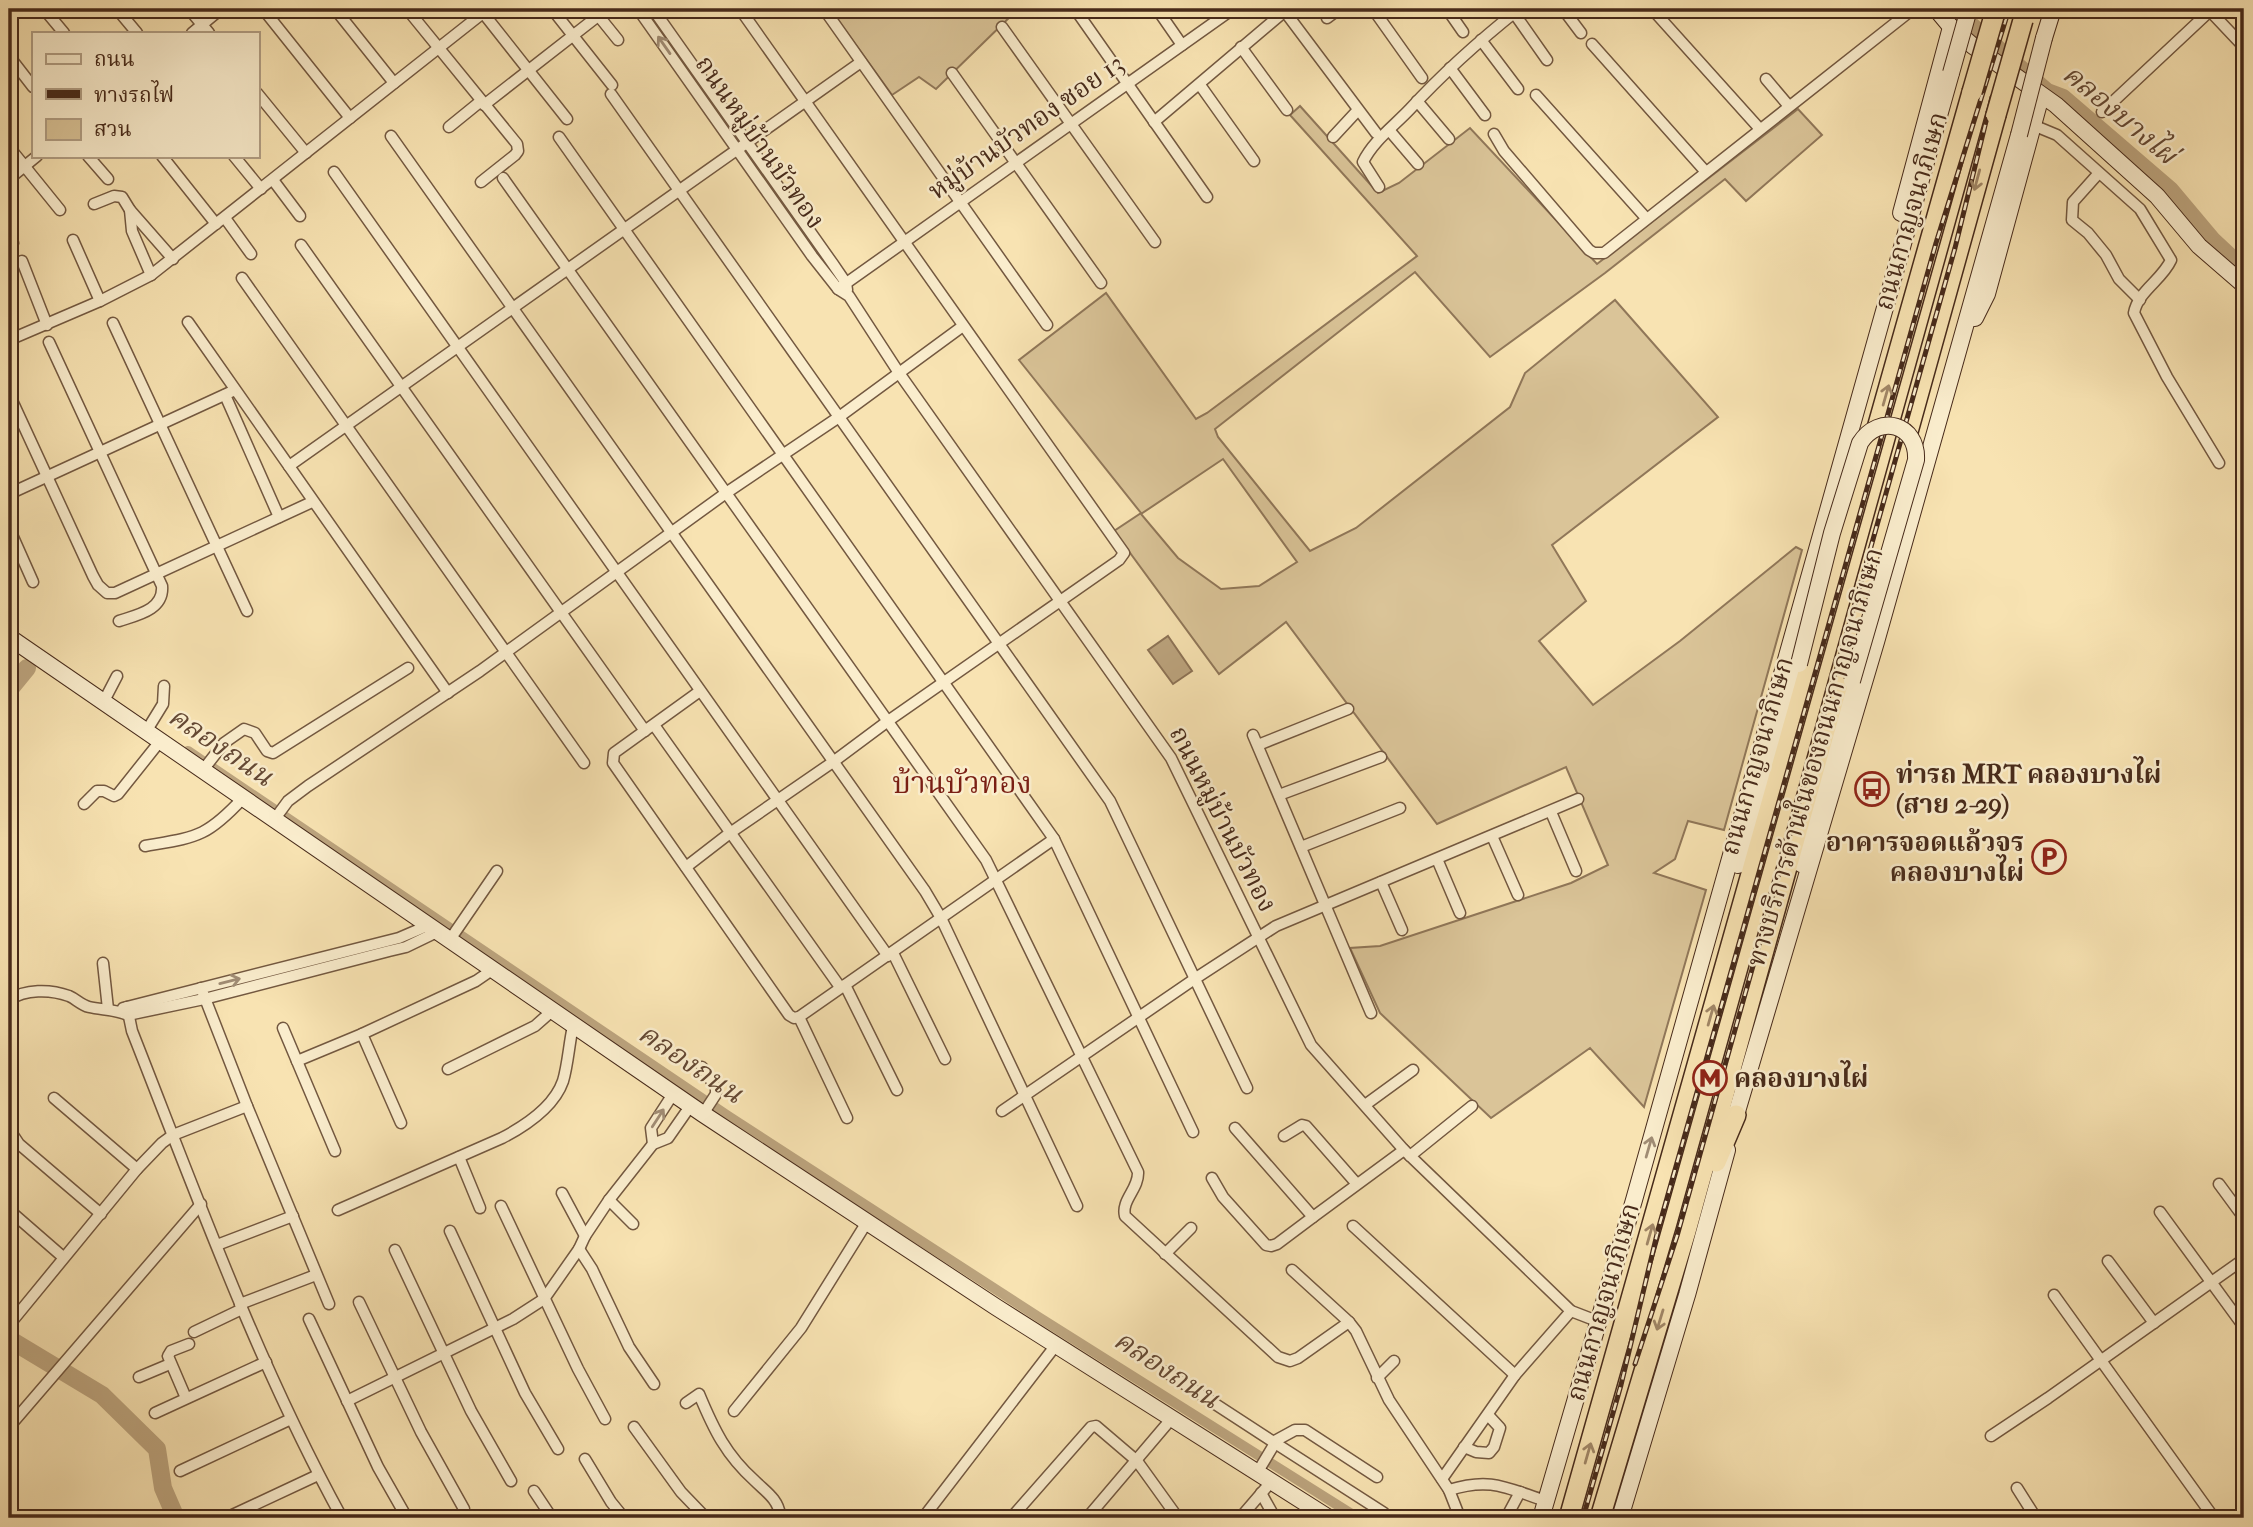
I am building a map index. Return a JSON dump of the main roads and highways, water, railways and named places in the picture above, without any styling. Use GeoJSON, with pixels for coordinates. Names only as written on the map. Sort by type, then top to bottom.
{"type":"FeatureCollection","features":[{"type":"Feature","properties":{"kind":"highway","name":"ถนนกาญจนาภิเษก"},"geometry":{"type":"LineString","coordinates":[[1569,1518],[1996,9]]}},
{"type":"Feature","properties":{"kind":"highway"},"geometry":{"type":"LineString","coordinates":[[1601,1518],[1686,1231],[2025,14]]}},
{"type":"Feature","properties":{"kind":"highway"},"geometry":{"type":"LineString","coordinates":[[1686,1231],[1736,1115]]}},
{"type":"Feature","properties":{"kind":"main road"},"geometry":{"type":"LineString","coordinates":[[1936,9],[1951,27],[1973,46],[2056,105],[2157,196],[2199,246],[2244,285]]}},
{"type":"Feature","properties":{"kind":"main road"},"geometry":{"type":"LineString","coordinates":[[1541,1518],[1634,1200],[1969,9]]}},
{"type":"Feature","properties":{"kind":"main road","name":"ทางบริการด้านในของถนนกาญจนาภิเษก"},"geometry":{"type":"LineString","coordinates":[[1620,1518],[1687,1295],[1773,986],[1868,669],[2053,9]]}},
{"type":"Feature","properties":{"kind":"main road"},"geometry":{"type":"LineString","coordinates":[[1893,281],[1899,219],[1951,27]]}},
{"type":"Feature","properties":{"kind":"main road"},"geometry":{"type":"LineString","coordinates":[[1959,348],[1987,294],[2041,96]]}},
{"type":"Feature","properties":{"kind":"main road"},"geometry":{"type":"LineString","coordinates":[[1701,962],[1755,822],[1832,533],[1860,443],[1867,432],[1877,426],[1896,426],[1911,438],[1916,450],[1916,460],[1807,840],[1773,986]]}},
{"type":"Feature","properties":{"kind":"main road"},"geometry":{"type":"LineString","coordinates":[[9,638],[148,728],[243,798],[276,817],[673,1094],[701,1108],[867,1222],[1329,1518]]}},
{"type":"Feature","properties":{"kind":"waterway","name":"คลองบางไผ่"},"geometry":{"type":"LineString","coordinates":[[1952,9],[2047,92],[2063,98],[2170,190],[2212,240],[2244,270]]}},
{"type":"Feature","properties":{"kind":"waterway"},"geometry":{"type":"LineString","coordinates":[[9,690],[27,668]]}},
{"type":"Feature","properties":{"kind":"waterway","name":"คลองถนน"},"geometry":{"type":"LineString","coordinates":[[188,751],[728,1116],[1040,1318],[1358,1518]]}},
{"type":"Feature","properties":{"kind":"waterway"},"geometry":{"type":"LineString","coordinates":[[9,1339],[102,1395],[157,1449],[163,1488],[176,1518]]}},
{"type":"Feature","properties":{"kind":"railway"},"geometry":{"type":"LineString","coordinates":[[1583,1518],[1621,1385],[1658,1230],[1936,243],[2009,9]]}},
{"type":"Feature","properties":{"kind":"railway"},"geometry":{"type":"LineString","coordinates":[[1635,1364],[1677,1236],[1955,248],[1992,97]]}},
{"type":"Feature","properties":{"kind":"place","name":"ท่ารถ MRT คลองบางไผ่ (สาย 2-29)"},"geometry":{"type":"Point","coordinates":[1872,789]}},
{"type":"Feature","properties":{"kind":"place","name":"อาคารจอดแล้วจร คลองบางไผ่"},"geometry":{"type":"Point","coordinates":[2049,857]}},
{"type":"Feature","properties":{"kind":"place","name":"คลองบางไผ่"},"geometry":{"type":"Point","coordinates":[1710,1078]}},
{"type":"Feature","properties":{"kind":"district","name":"บ้านบัวทอง"},"geometry":{"type":"Point","coordinates":[962,783]}}]}
